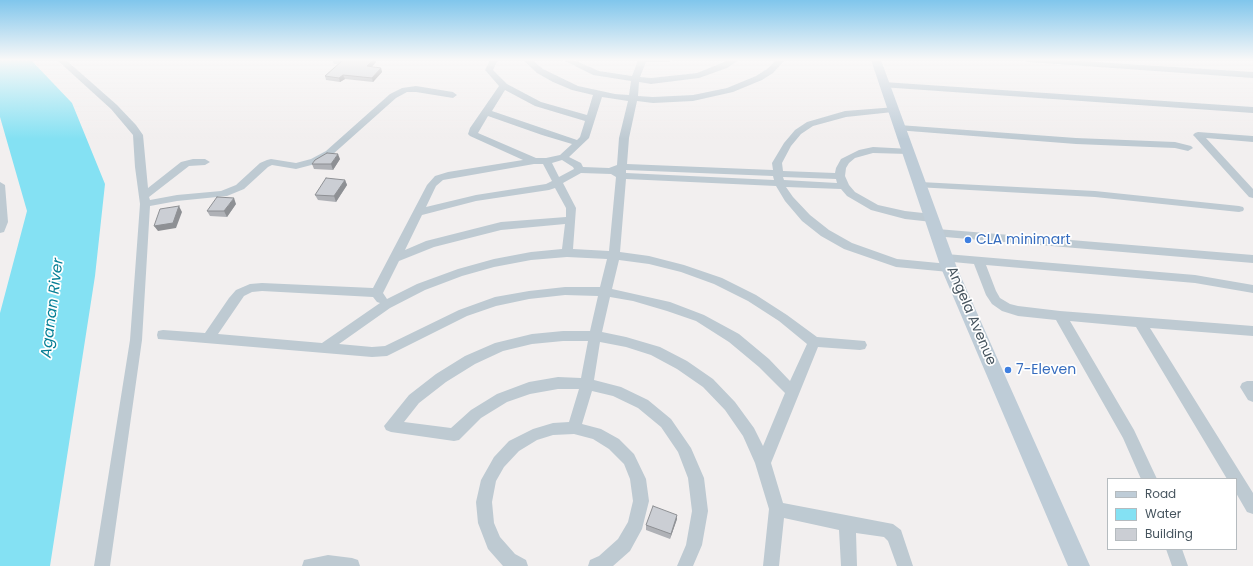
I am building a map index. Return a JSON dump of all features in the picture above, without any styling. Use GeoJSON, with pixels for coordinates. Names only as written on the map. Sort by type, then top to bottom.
{"type":"FeatureCollection","features":[{"type":"Feature","properties":{"kind":"main road","name":"Angela Avenue"},"geometry":{"type":"LineString","coordinates":[[885,86],[948,263],[1079,566]]}},
{"type":"Feature","properties":{"kind":"street"},"geometry":{"type":"LineString","coordinates":[[91,86],[133,126],[138,135],[140,167],[145,200],[136,340],[102,566]]}},
{"type":"Feature","properties":{"kind":"street"},"geometry":{"type":"LineString","coordinates":[[504,86],[475,128],[473,134],[534,161]]}},
{"type":"Feature","properties":{"kind":"street"},"geometry":{"type":"LineString","coordinates":[[505,86],[538,104],[589,119]]}},
{"type":"Feature","properties":{"kind":"street"},"geometry":{"type":"LineString","coordinates":[[575,86],[598,94],[633,99],[680,99],[712,94],[739,86]]}},
{"type":"Feature","properties":{"kind":"street"},"geometry":{"type":"LineString","coordinates":[[574,428],[587,384],[595,336],[614,255],[624,138],[634,86]]}},
{"type":"Feature","properties":{"kind":"street"},"geometry":{"type":"LineString","coordinates":[[918,86],[1253,110]]}},
{"type":"Feature","properties":{"kind":"street"},"geometry":{"type":"LineString","coordinates":[[145,200],[223,194],[240,187],[264,165],[271,162],[296,166],[315,161],[329,152],[394,96],[405,90],[416,89],[453,95]]}},
{"type":"Feature","properties":{"kind":"street"},"geometry":{"type":"LineString","coordinates":[[377,293],[432,185],[439,178],[448,175],[534,161],[546,161],[563,157],[584,138],[598,94]]}},
{"type":"Feature","properties":{"kind":"street"},"geometry":{"type":"LineString","coordinates":[[893,109],[845,114],[810,124],[798,132],[787,145],[777,163],[779,178],[789,199],[806,218],[825,233],[848,246],[872,256],[896,263],[920,266],[979,261],[1195,279],[1251,291]]}},
{"type":"Feature","properties":{"kind":"street"},"geometry":{"type":"LineString","coordinates":[[487,112],[578,143]]}},
{"type":"Feature","properties":{"kind":"street"},"geometry":{"type":"LineString","coordinates":[[899,128],[1076,141],[1175,145],[1188,148]]}},
{"type":"Feature","properties":{"kind":"street"},"geometry":{"type":"LineString","coordinates":[[1253,139],[1198,135],[1253,195]]}},
{"type":"Feature","properties":{"kind":"street"},"geometry":{"type":"LineString","coordinates":[[908,151],[873,150],[852,156],[845,161],[841,168],[842,181],[856,198],[875,208],[900,214],[934,226],[1253,259]]}},
{"type":"Feature","properties":{"kind":"street"},"geometry":{"type":"LineString","coordinates":[[563,157],[577,165],[578,170]]}},
{"type":"Feature","properties":{"kind":"street"},"geometry":{"type":"LineString","coordinates":[[546,161],[568,202],[571,220],[567,253]]}},
{"type":"Feature","properties":{"kind":"street"},"geometry":{"type":"LineString","coordinates":[[145,200],[185,164],[205,162]]}},
{"type":"Feature","properties":{"kind":"street"},"geometry":{"type":"LineString","coordinates":[[418,213],[476,198],[549,187],[578,170],[842,181]]}},
{"type":"Feature","properties":{"kind":"street"},"geometry":{"type":"LineString","coordinates":[[0,185],[3,222],[0,229]]}},
{"type":"Feature","properties":{"kind":"street"},"geometry":{"type":"LineString","coordinates":[[920,185],[1095,194],[1239,209]]}},
{"type":"Feature","properties":{"kind":"street"},"geometry":{"type":"LineString","coordinates":[[395,258],[430,244],[473,232],[501,226],[571,220]]}},
{"type":"Feature","properties":{"kind":"street"},"geometry":{"type":"LineString","coordinates":[[326,347],[386,305],[421,287],[465,271],[494,263],[531,256],[567,253],[614,255],[649,260],[670,265],[718,281],[752,298],[783,318],[814,342],[860,345]]}},
{"type":"Feature","properties":{"kind":"street"},"geometry":{"type":"LineString","coordinates":[[979,261],[990,292],[996,301],[1006,308],[1018,312],[1253,331]]}},
{"type":"Feature","properties":{"kind":"street"},"geometry":{"type":"LineString","coordinates":[[209,338],[233,301],[240,293],[250,288],[262,287],[377,293]]}},
{"type":"Feature","properties":{"kind":"street"},"geometry":{"type":"LineString","coordinates":[[163,335],[326,347],[372,352],[388,351],[463,312],[495,302],[529,295],[565,291],[605,292],[655,303],[700,318],[734,338],[764,363],[792,392]]}},
{"type":"Feature","properties":{"kind":"street"},"geometry":{"type":"LineString","coordinates":[[377,293],[386,305]]}},
{"type":"Feature","properties":{"kind":"street"},"geometry":{"type":"LineString","coordinates":[[1060,316],[1129,435],[1149,478]]}},
{"type":"Feature","properties":{"kind":"street"},"geometry":{"type":"LineString","coordinates":[[1140,321],[1235,478]]}},
{"type":"Feature","properties":{"kind":"street"},"geometry":{"type":"LineString","coordinates":[[685,566],[694,545],[700,510],[696,478],[684,448],[666,424],[643,404],[616,391],[587,384],[558,383],[529,388],[502,398],[476,414],[454,435],[390,426],[414,399],[441,378],[470,360],[500,347],[532,339],[564,336],[595,336],[626,342],[655,351],[682,365],[708,383],[730,406],[749,432],[763,463],[776,509],[772,566]]}},
{"type":"Feature","properties":{"kind":"street"},"geometry":{"type":"LineString","coordinates":[[763,463],[814,342]]}},
{"type":"Feature","properties":{"kind":"street"},"geometry":{"type":"LineString","coordinates":[[1253,387],[1247,387],[1253,396]]}},
{"type":"Feature","properties":{"kind":"street"},"geometry":{"type":"LineString","coordinates":[[520,566],[509,560],[494,543],[486,523],[484,502],[489,480],[499,462],[514,446],[533,435],[553,429],[574,428],[596,433],[614,444],[629,459],[638,479],[641,501],[636,524],[624,545],[605,562],[596,566]]}},
{"type":"Feature","properties":{"kind":"street"},"geometry":{"type":"LineString","coordinates":[[1237,481],[1253,507]]}},
{"type":"Feature","properties":{"kind":"street"},"geometry":{"type":"LineString","coordinates":[[776,509],[847,524],[887,530],[895,536],[905,566]]}},
{"type":"Feature","properties":{"kind":"street"},"geometry":{"type":"LineString","coordinates":[[847,524],[849,566]]}},
{"type":"Feature","properties":{"kind":"street"},"geometry":{"type":"LineString","coordinates":[[1174,550],[1180,566]]}},
{"type":"Feature","properties":{"kind":"street"},"geometry":{"type":"LineString","coordinates":[[310,566],[328,563],[348,566]]}},
{"type":"Feature","properties":{"kind":"water","name":"Aganan River"},"geometry":{"type":"Polygon","coordinates":[[[0,86],[56,86],[72,103],[105,184],[95,276],[50,566],[0,566],[0,313],[27,211],[0,117],[0,86]]]}},
{"type":"Feature","properties":{"kind":"building"},"geometry":{"type":"Polygon","coordinates":[[[327,153],[338,154],[331,164],[312,164],[315,160],[327,153]]]}},
{"type":"Feature","properties":{"kind":"building"},"geometry":{"type":"Polygon","coordinates":[[[326,178],[345,180],[334,196],[315,195],[326,178]]]}},
{"type":"Feature","properties":{"kind":"building"},"geometry":{"type":"Polygon","coordinates":[[[217,197],[234,198],[224,211],[207,211],[217,197]]]}},
{"type":"Feature","properties":{"kind":"building"},"geometry":{"type":"Polygon","coordinates":[[[179,206],[173,223],[154,226],[160,209],[179,206]]]}},
{"type":"Feature","properties":{"kind":"building"},"geometry":{"type":"Polygon","coordinates":[[[653,506],[677,515],[671,534],[646,525],[653,506]]]}},
{"type":"Feature","properties":{"kind":"place","name":"CLA minimart"},"geometry":{"type":"Point","coordinates":[968,240]}},
{"type":"Feature","properties":{"kind":"place","name":"7-Eleven"},"geometry":{"type":"Point","coordinates":[1008,370]}}]}
